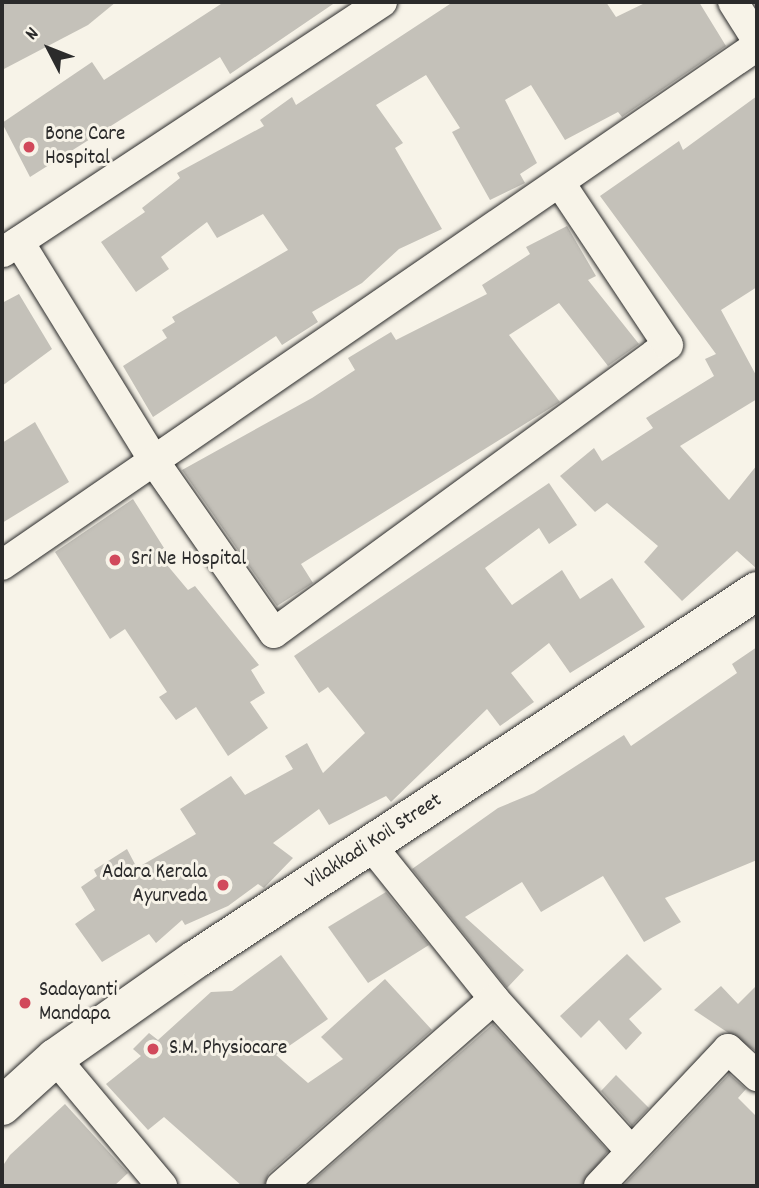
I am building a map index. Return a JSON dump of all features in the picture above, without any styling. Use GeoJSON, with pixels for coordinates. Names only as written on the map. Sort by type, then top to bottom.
{"type":"FeatureCollection","features":[{"type":"Feature","properties":{"kind":"street"},"geometry":{"type":"LineString","coordinates":[[382,2],[10,247],[274,634],[668,345],[560,183]]}},
{"type":"Feature","properties":{"kind":"street"},"geometry":{"type":"LineString","coordinates":[[733,2],[757,40]]}},
{"type":"Feature","properties":{"kind":"street"},"geometry":{"type":"LineString","coordinates":[[2,565],[156,464],[757,46]]}},
{"type":"Feature","properties":{"kind":"street","name":"Vilakkadi Koil Street"},"geometry":{"type":"LineString","coordinates":[[2,1106],[55,1058],[370,844],[757,591]]}},
{"type":"Feature","properties":{"kind":"street"},"geometry":{"type":"LineString","coordinates":[[370,844],[494,999],[630,1150]]}},
{"type":"Feature","properties":{"kind":"street"},"geometry":{"type":"LineString","coordinates":[[281,1186],[494,999]]}},
{"type":"Feature","properties":{"kind":"street"},"geometry":{"type":"LineString","coordinates":[[599,1186],[727,1049],[757,1076]]}},
{"type":"Feature","properties":{"kind":"street"},"geometry":{"type":"LineString","coordinates":[[55,1058],[162,1186]]}},
{"type":"Feature","properties":{"kind":"building"},"geometry":{"type":"Polygon","coordinates":[[[2,2],[116,2],[88,25],[2,70],[2,2]]]}},
{"type":"Feature","properties":{"kind":"building"},"geometry":{"type":"Polygon","coordinates":[[[224,2],[336,2],[230,74],[220,57],[30,177],[2,123],[92,62],[104,80],[224,2]]]}},
{"type":"Feature","properties":{"kind":"building"},"geometry":{"type":"Polygon","coordinates":[[[453,2],[606,2],[616,17],[647,2],[699,2],[726,46],[622,117],[618,112],[565,140],[531,85],[505,100],[537,163],[520,174],[525,183],[490,200],[452,132],[460,128],[426,75],[376,105],[403,143],[395,148],[442,229],[399,249],[362,283],[312,312],[318,322],[282,345],[276,336],[153,417],[123,366],[167,338],[162,330],[175,322],[172,317],[288,250],[263,214],[217,238],[207,222],[161,257],[169,269],[136,292],[101,242],[145,212],[142,208],[180,178],[177,173],[264,126],[260,120],[292,97],[296,105],[453,2]]]}},
{"type":"Feature","properties":{"kind":"building"},"geometry":{"type":"Polygon","coordinates":[[[757,96],[757,287],[721,310],[757,377],[757,399],[680,446],[729,500],[757,465],[757,569],[737,551],[682,601],[644,562],[658,546],[607,503],[595,512],[560,476],[594,448],[602,461],[653,428],[646,418],[714,376],[705,359],[716,354],[600,196],[679,141],[683,150],[757,96]]]}},
{"type":"Feature","properties":{"kind":"building"},"geometry":{"type":"Polygon","coordinates":[[[567,226],[596,276],[588,280],[639,344],[608,366],[559,303],[509,335],[560,402],[301,564],[313,583],[277,606],[182,470],[312,398],[355,370],[348,358],[391,332],[396,340],[487,294],[482,285],[530,254],[526,247],[567,226]]]}},
{"type":"Feature","properties":{"kind":"building"},"geometry":{"type":"Polygon","coordinates":[[[19,294],[52,349],[2,386],[2,303],[19,294]]]}},
{"type":"Feature","properties":{"kind":"building"},"geometry":{"type":"Polygon","coordinates":[[[35,422],[69,482],[2,523],[2,443],[35,422]]]}},
{"type":"Feature","properties":{"kind":"building"},"geometry":{"type":"Polygon","coordinates":[[[549,483],[577,525],[549,544],[539,528],[485,568],[512,605],[562,570],[580,599],[612,578],[645,627],[570,673],[549,643],[511,673],[534,702],[500,726],[487,709],[391,802],[386,796],[329,825],[319,809],[273,843],[293,858],[264,888],[258,884],[228,906],[185,925],[182,920],[156,943],[149,934],[102,962],[75,924],[95,910],[81,887],[97,876],[94,870],[127,849],[137,868],[196,834],[180,809],[231,776],[245,795],[293,769],[285,756],[307,743],[323,773],[365,733],[328,687],[319,693],[294,656],[549,483]]]}},
{"type":"Feature","properties":{"kind":"building"},"geometry":{"type":"Polygon","coordinates":[[[133,499],[164,548],[157,553],[188,590],[195,586],[259,665],[251,670],[265,693],[250,702],[268,728],[228,756],[196,707],[176,720],[159,697],[167,692],[125,629],[110,639],[55,552],[133,499]]]}},
{"type":"Feature","properties":{"kind":"building"},"geometry":{"type":"Polygon","coordinates":[[[757,647],[757,860],[665,898],[681,922],[644,942],[603,876],[541,912],[522,882],[465,917],[524,970],[507,988],[412,869],[498,808],[534,793],[624,735],[631,746],[737,673],[732,664],[757,647]]]}},
{"type":"Feature","properties":{"kind":"building"},"geometry":{"type":"Polygon","coordinates":[[[386,892],[429,945],[368,983],[328,927],[386,892]]]}},
{"type":"Feature","properties":{"kind":"building"},"geometry":{"type":"Polygon","coordinates":[[[627,954],[662,989],[629,1019],[642,1033],[626,1050],[599,1020],[581,1038],[560,1016],[627,954]]]}},
{"type":"Feature","properties":{"kind":"building"},"geometry":{"type":"Polygon","coordinates":[[[281,955],[328,1019],[276,1055],[308,1083],[343,1059],[321,1037],[385,979],[432,1030],[269,1173],[264,1186],[242,1186],[164,1117],[148,1130],[106,1084],[141,1056],[133,1049],[149,1033],[158,1040],[211,992],[232,991],[281,955]]]}},
{"type":"Feature","properties":{"kind":"building"},"geometry":{"type":"Polygon","coordinates":[[[757,985],[757,1052],[694,1010],[721,986],[738,1004],[757,985]]]}},
{"type":"Feature","properties":{"kind":"building"},"geometry":{"type":"Polygon","coordinates":[[[493,1024],[608,1151],[582,1186],[307,1186],[493,1024]]]}},
{"type":"Feature","properties":{"kind":"building"},"geometry":{"type":"Polygon","coordinates":[[[729,1074],[746,1089],[738,1098],[757,1117],[757,1186],[623,1186],[729,1074]]]}},
{"type":"Feature","properties":{"kind":"building"},"geometry":{"type":"Polygon","coordinates":[[[616,1075],[649,1108],[632,1126],[601,1091],[616,1075]]]}},
{"type":"Feature","properties":{"kind":"building"},"geometry":{"type":"Polygon","coordinates":[[[65,1104],[128,1173],[114,1186],[2,1186],[2,1167],[10,1155],[65,1104]]]}},
{"type":"Feature","properties":{"kind":"place","name":"Bone Care Hospital"},"geometry":{"type":"Point","coordinates":[29,147]}},
{"type":"Feature","properties":{"kind":"place","name":"Sri Ne Hospital"},"geometry":{"type":"Point","coordinates":[115,560]}},
{"type":"Feature","properties":{"kind":"place","name":"Adara Kerala Ayurveda"},"geometry":{"type":"Point","coordinates":[223,885]}},
{"type":"Feature","properties":{"kind":"place","name":"Sadayanti Mandapa"},"geometry":{"type":"Point","coordinates":[25,1003]}},
{"type":"Feature","properties":{"kind":"place","name":"S.M. Physiocare"},"geometry":{"type":"Point","coordinates":[153,1049]}}]}
